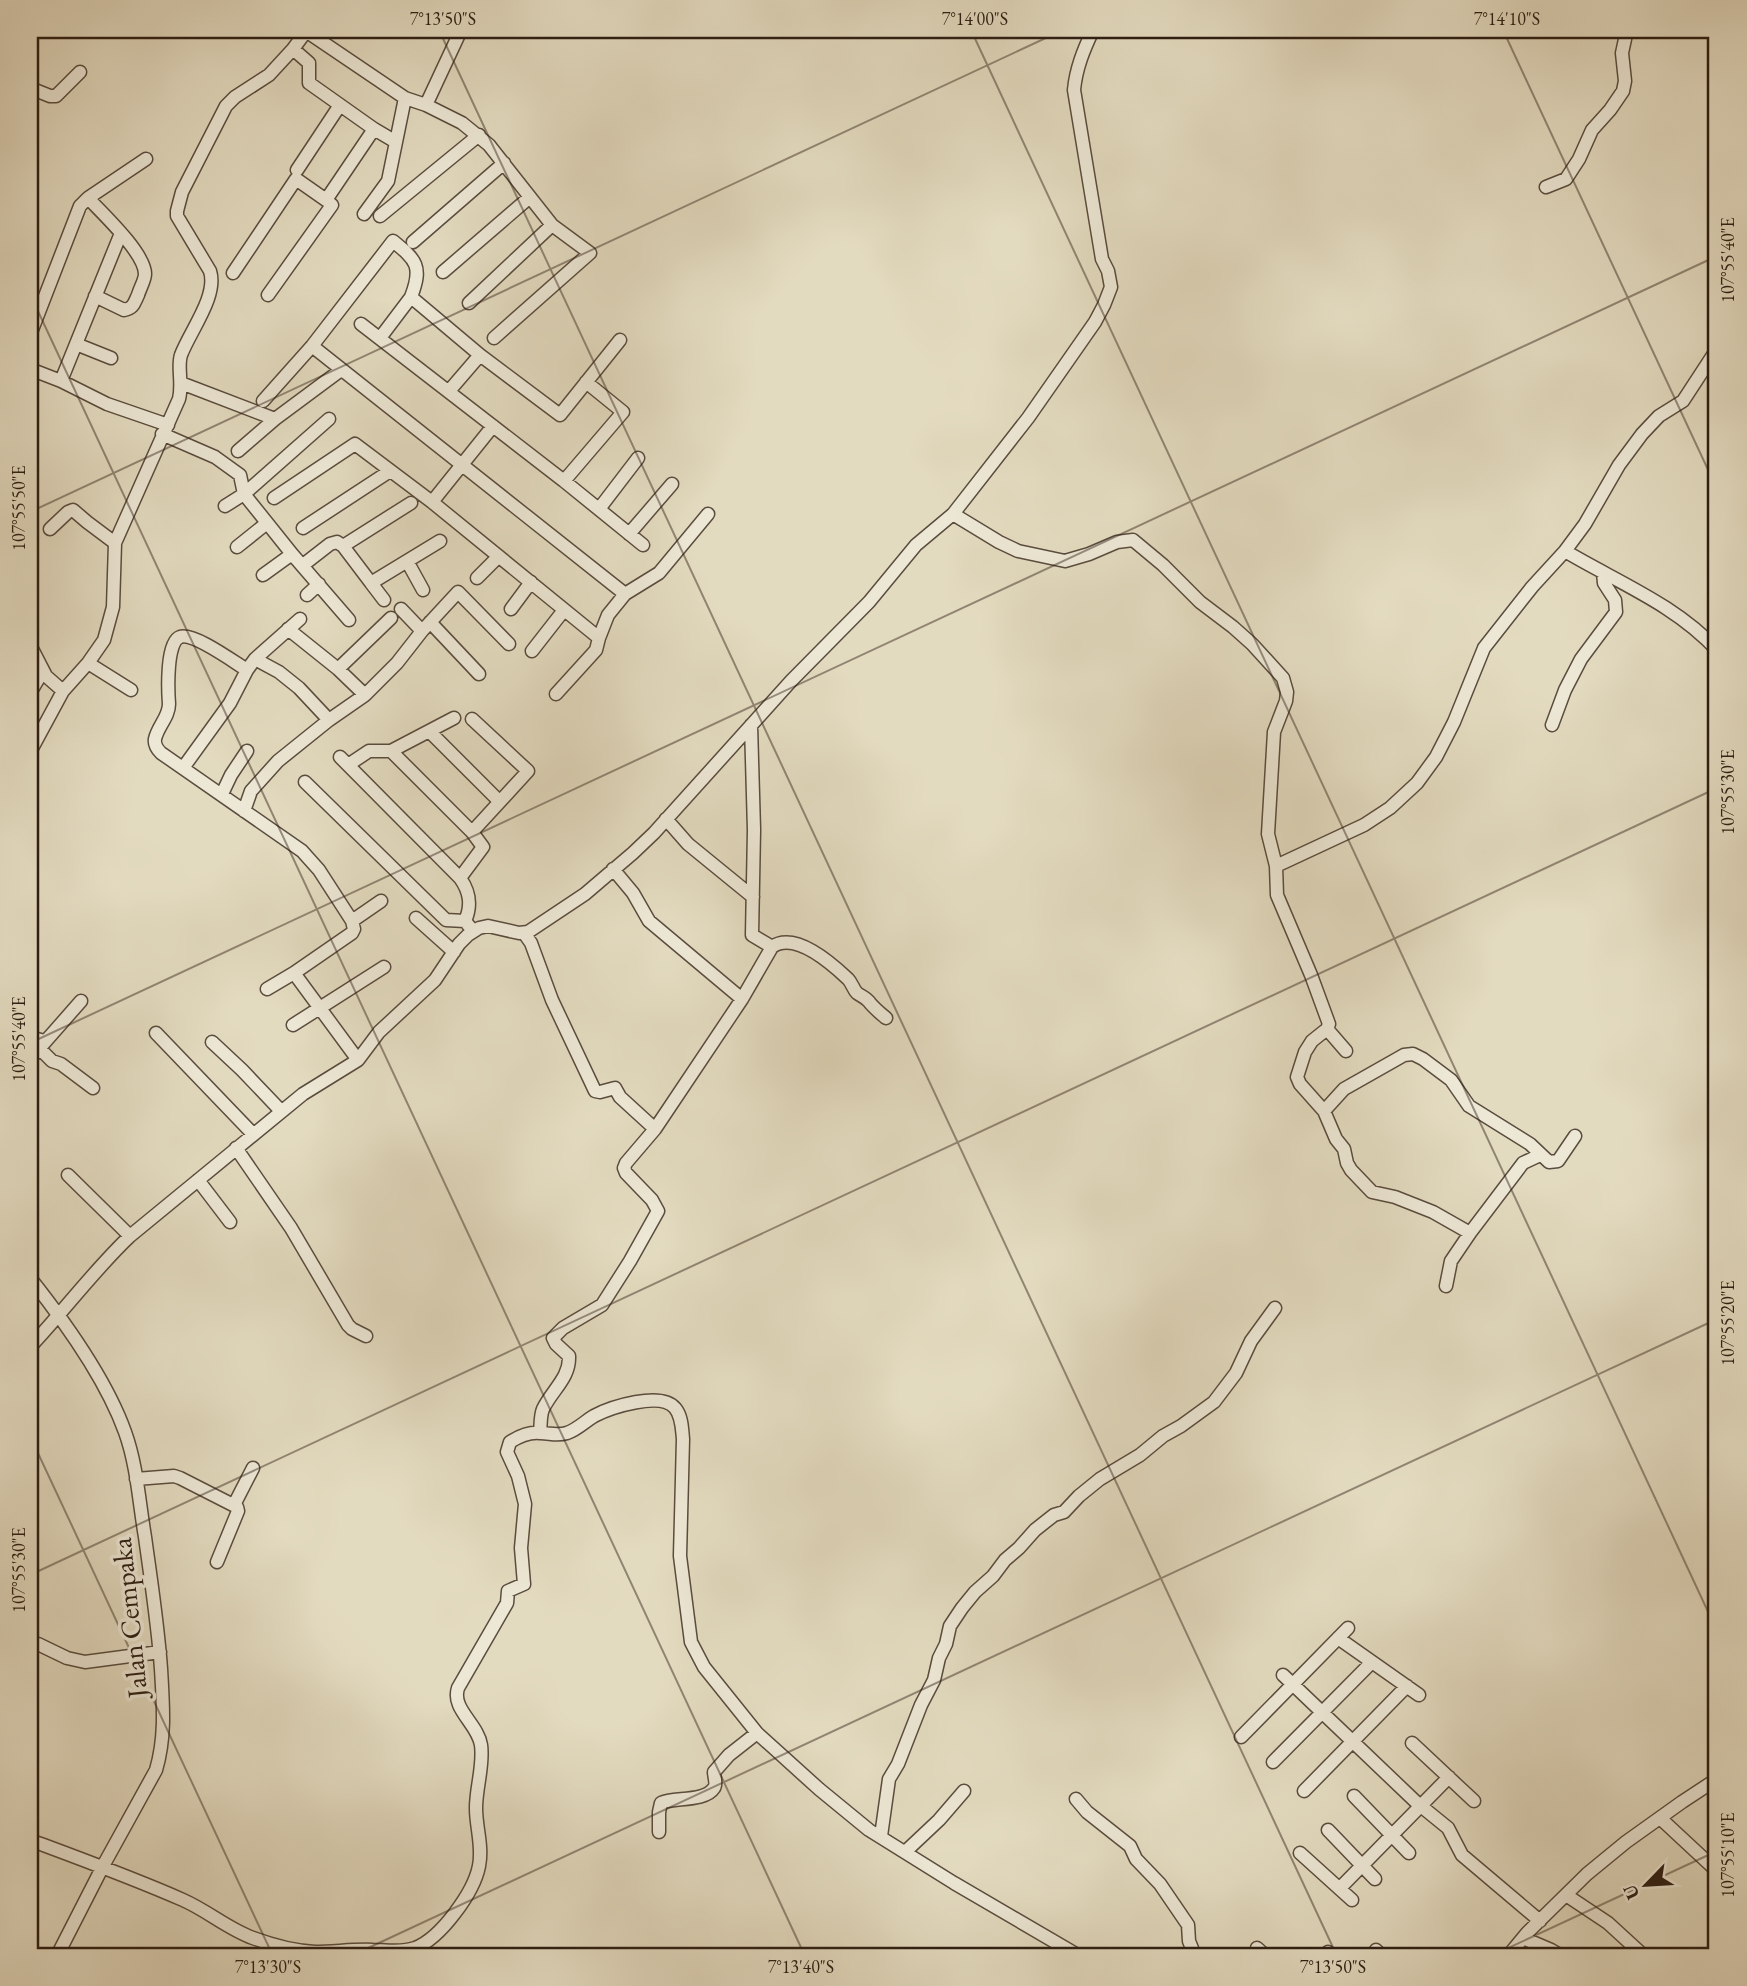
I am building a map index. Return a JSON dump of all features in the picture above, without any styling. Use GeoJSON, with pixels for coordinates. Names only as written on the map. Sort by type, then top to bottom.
{"type":"FeatureCollection","features":[{"type":"Feature","properties":{"kind":"street"},"geometry":{"type":"LineString","coordinates":[[30,751],[63,691],[89,663],[104,640],[113,607],[115,543],[179,399],[180,357],[208,298],[212,276],[177,216],[182,192],[230,101],[269,75],[307,30],[405,97],[462,123],[479,135],[552,225],[590,253],[494,338]]}},
{"type":"Feature","properties":{"kind":"street"},"geometry":{"type":"LineString","coordinates":[[426,105],[461,30]]}},
{"type":"Feature","properties":{"kind":"street"},"geometry":{"type":"LineString","coordinates":[[305,782],[446,920],[469,926],[488,926],[524,933],[541,925],[585,894],[633,853],[791,681],[869,602],[916,545],[953,514],[1028,418],[1095,322],[1111,286],[1102,259],[1074,90],[1075,75],[1093,30]]}},
{"type":"Feature","properties":{"kind":"street"},"geometry":{"type":"LineString","coordinates":[[1546,187],[1566,179],[1579,159],[1592,130],[1623,91],[1625,81],[1622,53],[1627,30]]}},
{"type":"Feature","properties":{"kind":"street"},"geometry":{"type":"LineString","coordinates":[[293,49],[309,63],[309,83],[396,142]]}},
{"type":"Feature","properties":{"kind":"street"},"geometry":{"type":"LineString","coordinates":[[30,88],[56,96],[80,72]]}},
{"type":"Feature","properties":{"kind":"street"},"geometry":{"type":"LineString","coordinates":[[364,214],[388,181],[405,97]]}},
{"type":"Feature","properties":{"kind":"street"},"geometry":{"type":"LineString","coordinates":[[297,170],[340,105]]}},
{"type":"Feature","properties":{"kind":"street"},"geometry":{"type":"LineString","coordinates":[[326,200],[374,129]]}},
{"type":"Feature","properties":{"kind":"street"},"geometry":{"type":"LineString","coordinates":[[380,216],[479,135]]}},
{"type":"Feature","properties":{"kind":"street"},"geometry":{"type":"LineString","coordinates":[[30,335],[80,206],[146,159]]}},
{"type":"Feature","properties":{"kind":"street"},"geometry":{"type":"LineString","coordinates":[[413,242],[504,163]]}},
{"type":"Feature","properties":{"kind":"street"},"geometry":{"type":"LineString","coordinates":[[233,273],[296,179],[332,205],[268,295]]}},
{"type":"Feature","properties":{"kind":"street"},"geometry":{"type":"LineString","coordinates":[[443,272],[530,197]]}},
{"type":"Feature","properties":{"kind":"street"},"geometry":{"type":"LineString","coordinates":[[88,198],[121,233],[145,271],[134,306],[124,310],[95,296]]}},
{"type":"Feature","properties":{"kind":"street"},"geometry":{"type":"LineString","coordinates":[[469,303],[552,225]]}},
{"type":"Feature","properties":{"kind":"street"},"geometry":{"type":"LineString","coordinates":[[61,382],[121,233]]}},
{"type":"Feature","properties":{"kind":"street"},"geometry":{"type":"LineString","coordinates":[[263,401],[312,346],[393,241],[412,257],[417,270],[416,284],[411,297],[380,338]]}},
{"type":"Feature","properties":{"kind":"street"},"geometry":{"type":"LineString","coordinates":[[411,297],[480,355],[560,415],[620,340]]}},
{"type":"Feature","properties":{"kind":"street"},"geometry":{"type":"LineString","coordinates":[[361,324],[643,545]]}},
{"type":"Feature","properties":{"kind":"street"},"geometry":{"type":"LineString","coordinates":[[76,344],[111,358]]}},
{"type":"Feature","properties":{"kind":"street"},"geometry":{"type":"LineString","coordinates":[[312,346],[625,594]]}},
{"type":"Feature","properties":{"kind":"street"},"geometry":{"type":"LineString","coordinates":[[1276,866],[1364,825],[1390,808],[1417,783],[1436,757],[1454,723],[1484,648],[1585,524],[1619,465],[1642,434],[1659,416],[1683,401],[1717,349]]}},
{"type":"Feature","properties":{"kind":"street"},"geometry":{"type":"LineString","coordinates":[[449,391],[480,355]]}},
{"type":"Feature","properties":{"kind":"street"},"geometry":{"type":"LineString","coordinates":[[30,369],[165,430],[232,468],[240,475],[244,494],[349,620]]}},
{"type":"Feature","properties":{"kind":"street"},"geometry":{"type":"LineString","coordinates":[[238,451],[275,419],[341,370]]}},
{"type":"Feature","properties":{"kind":"street"},"geometry":{"type":"LineString","coordinates":[[564,481],[623,412],[586,382]]}},
{"type":"Feature","properties":{"kind":"street"},"geometry":{"type":"LineString","coordinates":[[181,383],[275,419]]}},
{"type":"Feature","properties":{"kind":"street"},"geometry":{"type":"LineString","coordinates":[[225,506],[244,494],[329,419]]}},
{"type":"Feature","properties":{"kind":"street"},"geometry":{"type":"LineString","coordinates":[[432,502],[493,426]]}},
{"type":"Feature","properties":{"kind":"street"},"geometry":{"type":"LineString","coordinates":[[274,498],[355,443],[599,638]]}},
{"type":"Feature","properties":{"kind":"street"},"geometry":{"type":"LineString","coordinates":[[599,509],[638,458]]}},
{"type":"Feature","properties":{"kind":"street"},"geometry":{"type":"LineString","coordinates":[[303,528],[390,471]]}},
{"type":"Feature","properties":{"kind":"street"},"geometry":{"type":"LineString","coordinates":[[629,534],[672,484]]}},
{"type":"Feature","properties":{"kind":"street"},"geometry":{"type":"LineString","coordinates":[[343,547],[411,503]]}},
{"type":"Feature","properties":{"kind":"street"},"geometry":{"type":"LineString","coordinates":[[50,529],[73,510],[115,543]]}},
{"type":"Feature","properties":{"kind":"street"},"geometry":{"type":"LineString","coordinates":[[556,694],[596,650],[608,615],[625,594],[659,573],[708,514]]}},
{"type":"Feature","properties":{"kind":"street"},"geometry":{"type":"LineString","coordinates":[[953,514],[1018,551],[1065,561],[1117,542],[1133,540],[1200,602],[1233,626],[1283,678],[1287,692],[1284,709],[1274,732],[1268,834],[1276,866],[1277,895],[1329,1022],[1327,1029],[1312,1041],[1304,1052],[1297,1073],[1300,1084],[1324,1111],[1336,1139],[1344,1149],[1347,1163],[1368,1190],[1438,1214],[1470,1233]]}},
{"type":"Feature","properties":{"kind":"street"},"geometry":{"type":"LineString","coordinates":[[237,547],[267,523]]}},
{"type":"Feature","properties":{"kind":"street"},"geometry":{"type":"LineString","coordinates":[[371,583],[440,541]]}},
{"type":"Feature","properties":{"kind":"street"},"geometry":{"type":"LineString","coordinates":[[303,565],[330,544],[337,542],[384,600]]}},
{"type":"Feature","properties":{"kind":"street"},"geometry":{"type":"LineString","coordinates":[[1565,551],[1661,605],[1696,629],[1717,650]]}},
{"type":"Feature","properties":{"kind":"street"},"geometry":{"type":"LineString","coordinates":[[263,575],[292,554]]}},
{"type":"Feature","properties":{"kind":"street"},"geometry":{"type":"LineString","coordinates":[[477,578],[498,557]]}},
{"type":"Feature","properties":{"kind":"street"},"geometry":{"type":"LineString","coordinates":[[407,561],[424,590]]}},
{"type":"Feature","properties":{"kind":"street"},"geometry":{"type":"LineString","coordinates":[[1552,725],[1565,690],[1581,659],[1616,612],[1615,600],[1606,587],[1603,573]]}},
{"type":"Feature","properties":{"kind":"street"},"geometry":{"type":"LineString","coordinates":[[511,609],[531,582]]}},
{"type":"Feature","properties":{"kind":"street"},"geometry":{"type":"LineString","coordinates":[[307,595],[319,584]]}},
{"type":"Feature","properties":{"kind":"street"},"geometry":{"type":"LineString","coordinates":[[244,811],[251,791],[278,761],[365,695],[458,593],[509,644]]}},
{"type":"Feature","properties":{"kind":"street"},"geometry":{"type":"LineString","coordinates":[[401,609],[426,626],[479,674]]}},
{"type":"Feature","properties":{"kind":"street"},"geometry":{"type":"LineString","coordinates":[[532,651],[564,610]]}},
{"type":"Feature","properties":{"kind":"street"},"geometry":{"type":"LineString","coordinates":[[338,669],[391,618]]}},
{"type":"Feature","properties":{"kind":"street"},"geometry":{"type":"LineString","coordinates":[[183,768],[230,703],[255,659],[300,619]]}},
{"type":"Feature","properties":{"kind":"street"},"geometry":{"type":"LineString","coordinates":[[288,629],[338,669],[365,695]]}},
{"type":"Feature","properties":{"kind":"street"},"geometry":{"type":"LineString","coordinates":[[247,670],[193,638],[183,636],[174,641],[167,685],[169,706],[155,745],[162,753],[302,851],[319,870],[352,921],[352,933],[267,989]]}},
{"type":"Feature","properties":{"kind":"street"},"geometry":{"type":"LineString","coordinates":[[30,645],[43,671],[63,691]]}},
{"type":"Feature","properties":{"kind":"street"},"geometry":{"type":"LineString","coordinates":[[255,659],[279,672],[299,688],[329,720]]}},
{"type":"Feature","properties":{"kind":"street"},"geometry":{"type":"LineString","coordinates":[[89,663],[131,690]]}},
{"type":"Feature","properties":{"kind":"street"},"geometry":{"type":"LineString","coordinates":[[30,693],[43,671]]}},
{"type":"Feature","properties":{"kind":"street"},"geometry":{"type":"LineString","coordinates":[[30,1347],[107,1258],[130,1236],[303,1094],[358,1060],[379,1032],[435,980],[454,952],[469,926],[467,888],[344,761],[369,751],[391,751],[454,718]]}},
{"type":"Feature","properties":{"kind":"street"},"geometry":{"type":"LineString","coordinates":[[472,719],[528,772],[472,832]]}},
{"type":"Feature","properties":{"kind":"street"},"geometry":{"type":"LineString","coordinates":[[751,725],[754,830],[752,935],[772,947]]}},
{"type":"Feature","properties":{"kind":"street"},"geometry":{"type":"LineString","coordinates":[[430,732],[499,802]]}},
{"type":"Feature","properties":{"kind":"street"},"geometry":{"type":"LineString","coordinates":[[222,794],[247,751]]}},
{"type":"Feature","properties":{"kind":"street"},"geometry":{"type":"LineString","coordinates":[[391,751],[472,832],[483,847],[460,878]]}},
{"type":"Feature","properties":{"kind":"street"},"geometry":{"type":"LineString","coordinates":[[666,819],[688,844],[753,897]]}},
{"type":"Feature","properties":{"kind":"street"},"geometry":{"type":"LineString","coordinates":[[613,869],[633,893],[649,921],[742,999]]}},
{"type":"Feature","properties":{"kind":"street"},"geometry":{"type":"LineString","coordinates":[[352,921],[381,901]]}},
{"type":"Feature","properties":{"kind":"street"},"geometry":{"type":"LineString","coordinates":[[416,918],[454,952]]}},
{"type":"Feature","properties":{"kind":"street"},"geometry":{"type":"LineString","coordinates":[[524,933],[531,943],[552,1000],[596,1091],[615,1088],[620,1097],[655,1129]]}},
{"type":"Feature","properties":{"kind":"street"},"geometry":{"type":"LineString","coordinates":[[540,1432],[542,1412],[566,1373],[569,1361],[569,1356],[553,1338],[563,1328],[602,1306],[657,1211],[652,1200],[624,1169],[626,1163],[655,1129],[742,999],[772,947],[780,943],[797,943],[805,947],[848,980],[856,992],[886,1018]]}},
{"type":"Feature","properties":{"kind":"street"},"geometry":{"type":"LineString","coordinates":[[293,1026],[384,967]]}},
{"type":"Feature","properties":{"kind":"street"},"geometry":{"type":"LineString","coordinates":[[294,973],[358,1060]]}},
{"type":"Feature","properties":{"kind":"street"},"geometry":{"type":"LineString","coordinates":[[30,1059],[81,1001]]}},
{"type":"Feature","properties":{"kind":"street"},"geometry":{"type":"LineString","coordinates":[[1327,1029],[1346,1051]]}},
{"type":"Feature","properties":{"kind":"street"},"geometry":{"type":"LineString","coordinates":[[156,1033],[253,1135]]}},
{"type":"Feature","properties":{"kind":"street"},"geometry":{"type":"LineString","coordinates":[[30,1037],[42,1045],[52,1060],[61,1063],[93,1088]]}},
{"type":"Feature","properties":{"kind":"street"},"geometry":{"type":"LineString","coordinates":[[212,1042],[281,1111]]}},
{"type":"Feature","properties":{"kind":"street"},"geometry":{"type":"LineString","coordinates":[[1324,1111],[1344,1089],[1404,1055],[1413,1054],[1451,1080],[1469,1107],[1530,1144],[1549,1162],[1558,1161],[1575,1136]]}},
{"type":"Feature","properties":{"kind":"street"},"geometry":{"type":"LineString","coordinates":[[236,1148],[291,1227],[348,1325],[366,1336]]}},
{"type":"Feature","properties":{"kind":"street"},"geometry":{"type":"LineString","coordinates":[[1446,1286],[1451,1261],[1470,1233],[1523,1163],[1540,1155]]}},
{"type":"Feature","properties":{"kind":"street"},"geometry":{"type":"LineString","coordinates":[[68,1175],[130,1236]]}},
{"type":"Feature","properties":{"kind":"street"},"geometry":{"type":"LineString","coordinates":[[198,1180],[230,1222]]}},
{"type":"Feature","properties":{"kind":"street","name":"Jalan Cempaka"},"geometry":{"type":"LineString","coordinates":[[30,1278],[60,1315],[99,1378],[131,1451],[160,1652],[164,1727],[156,1770],[57,1956]]}},
{"type":"Feature","properties":{"kind":"street"},"geometry":{"type":"LineString","coordinates":[[881,1836],[889,1779],[934,1681],[950,1626],[962,1608],[1031,1534],[1054,1516],[1065,1512],[1100,1479],[1140,1455],[1214,1402],[1236,1373],[1251,1341],[1275,1308]]}},
{"type":"Feature","properties":{"kind":"street"},"geometry":{"type":"LineString","coordinates":[[30,1840],[106,1860],[186,1901],[234,1931],[279,1945],[315,1952],[406,1951],[423,1944],[444,1925],[461,1903],[473,1884],[478,1868],[480,1838],[476,1808],[481,1745],[456,1696],[458,1688],[508,1602],[508,1590],[524,1583],[521,1548],[525,1504],[508,1452],[510,1442],[521,1436],[540,1432],[557,1435],[575,1430],[605,1411],[644,1401],[666,1402],[677,1410],[682,1423],[680,1556],[691,1642],[704,1667],[757,1733],[869,1830],[1079,1956]]}},
{"type":"Feature","properties":{"kind":"street"},"geometry":{"type":"LineString","coordinates":[[234,1505],[253,1468]]}},
{"type":"Feature","properties":{"kind":"street"},"geometry":{"type":"LineString","coordinates":[[136,1479],[174,1476],[234,1505],[238,1511],[217,1562]]}},
{"type":"Feature","properties":{"kind":"street"},"geometry":{"type":"LineString","coordinates":[[1241,1737],[1348,1628]]}},
{"type":"Feature","properties":{"kind":"street"},"geometry":{"type":"LineString","coordinates":[[1338,1638],[1419,1695]]}},
{"type":"Feature","properties":{"kind":"street"},"geometry":{"type":"LineString","coordinates":[[30,1645],[38,1644],[67,1658],[85,1662],[160,1652]]}},
{"type":"Feature","properties":{"kind":"street"},"geometry":{"type":"LineString","coordinates":[[1273,1762],[1372,1662]]}},
{"type":"Feature","properties":{"kind":"street"},"geometry":{"type":"LineString","coordinates":[[1283,1675],[1420,1806],[1448,1828],[1462,1855],[1539,1921]]}},
{"type":"Feature","properties":{"kind":"street"},"geometry":{"type":"LineString","coordinates":[[1304,1791],[1407,1686]]}},
{"type":"Feature","properties":{"kind":"street"},"geometry":{"type":"LineString","coordinates":[[659,1832],[661,1803],[696,1798],[714,1788],[714,1772],[727,1757],[757,1733]]}},
{"type":"Feature","properties":{"kind":"street"},"geometry":{"type":"LineString","coordinates":[[1412,1743],[1474,1801]]}},
{"type":"Feature","properties":{"kind":"street"},"geometry":{"type":"LineString","coordinates":[[1340,1888],[1449,1777]]}},
{"type":"Feature","properties":{"kind":"street"},"geometry":{"type":"LineString","coordinates":[[1508,1956],[1539,1921],[1604,1860],[1660,1818],[1715,1784]]}},
{"type":"Feature","properties":{"kind":"street"},"geometry":{"type":"LineString","coordinates":[[905,1852],[939,1820],[964,1791]]}},
{"type":"Feature","properties":{"kind":"street"},"geometry":{"type":"LineString","coordinates":[[1354,1796],[1409,1853]]}},
{"type":"Feature","properties":{"kind":"street"},"geometry":{"type":"LineString","coordinates":[[1076,1799],[1087,1812],[1130,1846],[1136,1859],[1160,1884],[1188,1925],[1189,1941],[1195,1956]]}},
{"type":"Feature","properties":{"kind":"street"},"geometry":{"type":"LineString","coordinates":[[1660,1818],[1717,1871]]}},
{"type":"Feature","properties":{"kind":"street"},"geometry":{"type":"LineString","coordinates":[[1328,1830],[1375,1879]]}},
{"type":"Feature","properties":{"kind":"street"},"geometry":{"type":"LineString","coordinates":[[1300,1853],[1352,1899]]}},
{"type":"Feature","properties":{"kind":"street"},"geometry":{"type":"LineString","coordinates":[[1566,1895],[1608,1923],[1644,1956]]}},
{"type":"Feature","properties":{"kind":"street"},"geometry":{"type":"LineString","coordinates":[[1523,1938],[1561,1956]]}}]}
